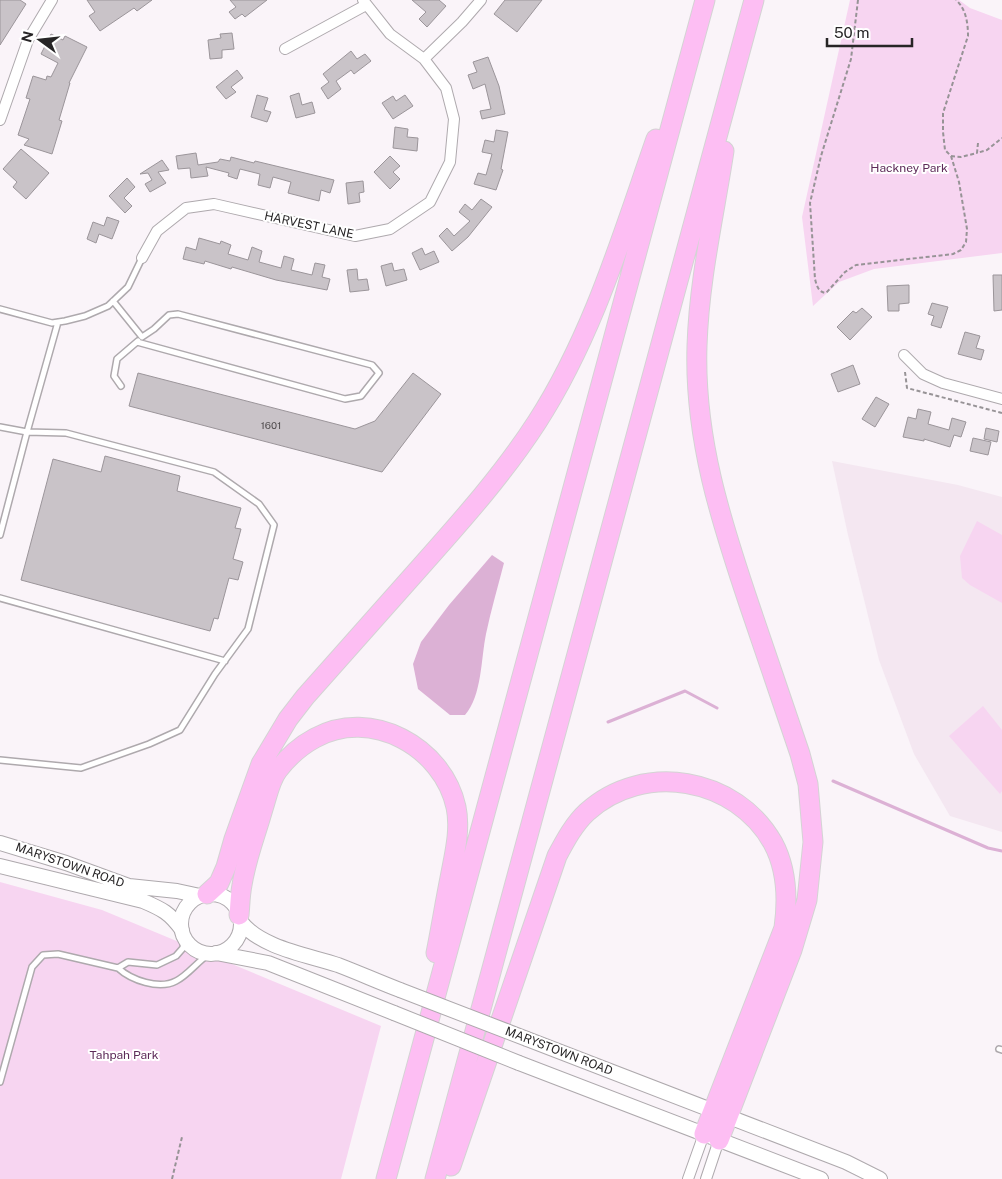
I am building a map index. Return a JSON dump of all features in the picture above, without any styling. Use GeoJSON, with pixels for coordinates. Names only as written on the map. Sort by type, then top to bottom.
{"type":"FeatureCollection","features":[{"type":"Feature","properties":{"kind":"highway"},"geometry":{"type":"LineString","coordinates":[[386,1179],[705,0]]}},
{"type":"Feature","properties":{"kind":"highway"},"geometry":{"type":"LineString","coordinates":[[435,1179],[754,0]]}},
{"type":"Feature","properties":{"kind":"highway"},"geometry":{"type":"LineString","coordinates":[[204,895],[218,883],[226,867],[261,764],[288,719],[306,696],[484,496],[513,458],[551,398],[596,310],[666,108],[691,52]]}},
{"type":"Feature","properties":{"kind":"highway"},"geometry":{"type":"LineString","coordinates":[[721,1113],[801,926],[808,890],[813,842],[808,784],[802,761],[721,522],[708,465],[701,421],[697,347],[699,310],[708,238],[740,53]]}},
{"type":"Feature","properties":{"kind":"highway"},"geometry":{"type":"LineString","coordinates":[[240,918],[241,886],[266,798],[276,772],[294,752],[316,737],[338,730],[357,728],[377,730],[395,735],[411,743],[428,756],[440,770],[450,789],[456,808],[457,830],[439,934],[401,1125]]}},
{"type":"Feature","properties":{"kind":"highway"},"geometry":{"type":"LineString","coordinates":[[446,1179],[557,856],[569,834],[586,813],[606,798],[627,788],[654,782],[680,781],[704,787],[727,797],[747,811],[773,843],[781,862],[785,882],[787,907],[784,928],[712,1137]]}},
{"type":"Feature","properties":{"kind":"main road","name":"MARYSTOWN ROAD"},"geometry":{"type":"LineString","coordinates":[[0,843],[66,863],[128,886],[204,895]]}},
{"type":"Feature","properties":{"kind":"main road","name":"MARYSTOWN ROAD"},"geometry":{"type":"LineString","coordinates":[[0,866],[143,901],[162,909],[174,918],[183,934]]}},
{"type":"Feature","properties":{"kind":"main road"},"geometry":{"type":"LineString","coordinates":[[214,894],[227,899],[237,909],[240,918],[240,929],[235,941],[224,951],[212,954],[194,949],[183,934],[182,916],[185,909],[194,899],[204,895],[214,894]]}},
{"type":"Feature","properties":{"kind":"main road","name":"MARYSTOWN ROAD"},"geometry":{"type":"LineString","coordinates":[[240,918],[247,930],[262,940],[342,966],[846,1162],[880,1179]]}},
{"type":"Feature","properties":{"kind":"main road","name":"MARYSTOWN ROAD"},"geometry":{"type":"LineString","coordinates":[[212,954],[268,963],[518,1063],[821,1179]]}},
{"type":"Feature","properties":{"kind":"street"},"geometry":{"type":"LineString","coordinates":[[0,120],[28,40],[52,0]]}},
{"type":"Feature","properties":{"kind":"street"},"geometry":{"type":"LineString","coordinates":[[424,59],[462,22],[481,0]]}},
{"type":"Feature","properties":{"kind":"street"},"geometry":{"type":"LineString","coordinates":[[285,49],[364,3]]}},
{"type":"Feature","properties":{"kind":"street","name":"HARVEST LANE"},"geometry":{"type":"LineString","coordinates":[[142,258],[157,231],[186,208],[214,204],[355,236],[390,229],[430,202],[450,162],[454,119],[446,88],[424,59],[390,34],[364,3]]}},
{"type":"Feature","properties":{"kind":"street"},"geometry":{"type":"LineString","coordinates":[[904,355],[923,374],[943,383],[1002,399]]}},
{"type":"Feature","properties":{"kind":"street"},"geometry":{"type":"LineString","coordinates":[[688,1179],[712,1137]]}},
{"type":"Feature","properties":{"kind":"street"},"geometry":{"type":"LineString","coordinates":[[706,1179],[712,1137]]}},
{"type":"Feature","properties":{"kind":"lane"},"geometry":{"type":"LineString","coordinates":[[0,308],[52,323],[85,316],[108,306],[128,288],[142,258]]}},
{"type":"Feature","properties":{"kind":"lane"},"geometry":{"type":"LineString","coordinates":[[113,301],[142,338]]}},
{"type":"Feature","properties":{"kind":"lane"},"geometry":{"type":"LineString","coordinates":[[121,386],[114,376],[117,359],[137,342],[142,338],[169,315],[178,314],[372,364],[379,373],[361,396],[345,399],[137,342]]}},
{"type":"Feature","properties":{"kind":"lane"},"geometry":{"type":"LineString","coordinates":[[0,535],[58,322]]}},
{"type":"Feature","properties":{"kind":"lane"},"geometry":{"type":"LineString","coordinates":[[0,427],[27,432],[66,433],[214,472],[259,504],[274,525],[248,629],[215,674],[180,730],[149,744],[81,768],[0,760]]}},
{"type":"Feature","properties":{"kind":"lane"},"geometry":{"type":"LineString","coordinates":[[0,598],[225,661]]}},
{"type":"Feature","properties":{"kind":"lane"},"geometry":{"type":"LineString","coordinates":[[118,968],[128,962],[157,965],[176,956],[183,948],[183,934]]}},
{"type":"Feature","properties":{"kind":"lane"},"geometry":{"type":"LineString","coordinates":[[0,1082],[32,967],[43,955],[58,954],[118,968],[125,974],[143,981],[162,984],[174,982],[185,975],[197,962],[212,954]]}},
{"type":"Feature","properties":{"kind":"path"},"geometry":{"type":"LineString","coordinates":[[858,0],[851,59],[820,156],[810,203],[815,279],[818,289],[826,293],[845,272],[856,265],[947,255],[961,250],[966,242],[967,229],[959,182],[951,156],[945,150],[943,132],[943,113],[968,36],[968,23],[963,9],[956,0]]}},
{"type":"Feature","properties":{"kind":"path"},"geometry":{"type":"LineString","coordinates":[[951,156],[961,157],[977,154],[987,150],[1002,138]]}},
{"type":"Feature","properties":{"kind":"path"},"geometry":{"type":"LineString","coordinates":[[977,154],[978,143]]}},
{"type":"Feature","properties":{"kind":"path"},"geometry":{"type":"LineString","coordinates":[[172,1179],[182,1137]]}},
{"type":"Feature","properties":{"kind":"shaded area"},"geometry":{"type":"Polygon","coordinates":[[[832,461],[958,485],[1002,497],[1002,832],[950,816],[914,754],[879,660],[832,461]]]}},
{"type":"Feature","properties":{"kind":"shaded area"},"geometry":{"type":"Polygon","coordinates":[[[492,555],[504,563],[486,634],[478,687],[471,707],[465,715],[450,715],[418,689],[413,664],[421,642],[449,605],[492,555]]]}},
{"type":"Feature","properties":{"kind":"green space","name":"Hackney Park"},"geometry":{"type":"Polygon","coordinates":[[[850,0],[959,0],[970,8],[1002,20],[1002,253],[874,269],[839,282],[813,306],[802,217],[850,0]]]}},
{"type":"Feature","properties":{"kind":"green space"},"geometry":{"type":"Polygon","coordinates":[[[977,521],[1002,535],[1002,603],[970,585],[962,578],[960,556],[977,521]]]}},
{"type":"Feature","properties":{"kind":"green space"},"geometry":{"type":"Polygon","coordinates":[[[983,706],[1002,730],[1002,791],[1000,794],[949,736],[983,706]]]}},
{"type":"Feature","properties":{"kind":"green space","name":"Tahpah Park"},"geometry":{"type":"Polygon","coordinates":[[[0,882],[102,910],[381,1026],[341,1179],[0,1179],[0,882]]]}},
{"type":"Feature","properties":{"kind":"building"},"geometry":{"type":"Polygon","coordinates":[[[0,0],[20,0],[26,4],[0,45],[0,0]]]}},
{"type":"Feature","properties":{"kind":"building"},"geometry":{"type":"Polygon","coordinates":[[[87,0],[152,0],[137,11],[134,8],[100,31],[89,16],[95,12],[87,0]]]}},
{"type":"Feature","properties":{"kind":"building"},"geometry":{"type":"Polygon","coordinates":[[[230,0],[267,0],[245,17],[242,14],[235,19],[229,12],[236,7],[230,0]]]}},
{"type":"Feature","properties":{"kind":"building"},"geometry":{"type":"Polygon","coordinates":[[[412,0],[439,0],[446,6],[427,27],[419,19],[426,12],[412,0]]]}},
{"type":"Feature","properties":{"kind":"building"},"geometry":{"type":"Polygon","coordinates":[[[505,0],[542,0],[517,32],[494,14],[505,0]]]}},
{"type":"Feature","properties":{"kind":"building"},"geometry":{"type":"Polygon","coordinates":[[[232,33],[234,49],[222,50],[222,58],[210,59],[208,40],[221,38],[220,34],[232,33]]]}},
{"type":"Feature","properties":{"kind":"building"},"geometry":{"type":"Polygon","coordinates":[[[51,34],[63,40],[65,36],[87,47],[69,83],[59,120],[62,121],[52,154],[24,145],[29,139],[18,135],[30,99],[26,98],[33,76],[46,80],[47,76],[51,77],[58,63],[41,54],[51,34]]]}},
{"type":"Feature","properties":{"kind":"building"},"geometry":{"type":"Polygon","coordinates":[[[351,51],[357,59],[365,54],[371,61],[354,74],[351,70],[336,81],[341,89],[328,99],[321,88],[329,82],[323,74],[351,51]]]}},
{"type":"Feature","properties":{"kind":"building"},"geometry":{"type":"Polygon","coordinates":[[[488,57],[499,86],[505,114],[482,119],[480,111],[491,109],[485,84],[473,89],[468,75],[477,72],[473,62],[488,57]]]}},
{"type":"Feature","properties":{"kind":"building"},"geometry":{"type":"Polygon","coordinates":[[[237,70],[243,78],[231,87],[236,92],[226,99],[216,87],[237,70]]]}},
{"type":"Feature","properties":{"kind":"building"},"geometry":{"type":"Polygon","coordinates":[[[299,93],[302,105],[312,102],[315,113],[296,118],[290,96],[299,93]]]}},
{"type":"Feature","properties":{"kind":"building"},"geometry":{"type":"Polygon","coordinates":[[[257,95],[268,98],[264,110],[271,112],[267,122],[251,117],[257,95]]]}},
{"type":"Feature","properties":{"kind":"building"},"geometry":{"type":"Polygon","coordinates":[[[405,95],[413,106],[393,119],[382,103],[393,96],[396,101],[405,95]]]}},
{"type":"Feature","properties":{"kind":"building"},"geometry":{"type":"Polygon","coordinates":[[[395,127],[408,129],[407,137],[418,138],[417,151],[393,148],[395,127]]]}},
{"type":"Feature","properties":{"kind":"building"},"geometry":{"type":"Polygon","coordinates":[[[496,130],[508,132],[501,169],[503,170],[496,190],[474,184],[478,173],[486,175],[492,154],[482,152],[485,140],[494,142],[496,130]]]}},
{"type":"Feature","properties":{"kind":"building"},"geometry":{"type":"Polygon","coordinates":[[[21,149],[49,173],[26,199],[13,187],[17,182],[3,169],[21,149]]]}},
{"type":"Feature","properties":{"kind":"building"},"geometry":{"type":"Polygon","coordinates":[[[196,153],[198,165],[218,162],[220,159],[230,161],[231,157],[334,180],[330,193],[321,190],[319,201],[288,193],[291,182],[273,177],[270,188],[258,185],[260,174],[240,169],[237,179],[228,176],[229,173],[206,167],[208,176],[191,178],[190,168],[178,169],[176,156],[196,153]]]}},
{"type":"Feature","properties":{"kind":"building"},"geometry":{"type":"Polygon","coordinates":[[[390,156],[400,166],[393,172],[400,179],[390,189],[374,172],[390,156]]]}},
{"type":"Feature","properties":{"kind":"building"},"geometry":{"type":"Polygon","coordinates":[[[162,160],[169,170],[158,172],[166,183],[150,192],[145,184],[152,180],[148,173],[140,174],[162,160]]]}},
{"type":"Feature","properties":{"kind":"building"},"geometry":{"type":"Polygon","coordinates":[[[127,178],[135,187],[124,198],[132,206],[125,213],[109,196],[127,178]]]}},
{"type":"Feature","properties":{"kind":"building"},"geometry":{"type":"Polygon","coordinates":[[[363,181],[364,192],[359,193],[360,202],[348,204],[346,183],[363,181]]]}},
{"type":"Feature","properties":{"kind":"building"},"geometry":{"type":"Polygon","coordinates":[[[481,199],[492,207],[468,237],[452,251],[439,236],[447,228],[454,236],[470,221],[459,212],[465,204],[472,210],[481,199]]]}},
{"type":"Feature","properties":{"kind":"building"},"geometry":{"type":"Polygon","coordinates":[[[107,217],[119,221],[112,239],[99,234],[96,243],[87,239],[93,222],[104,226],[107,217]]]}},
{"type":"Feature","properties":{"kind":"building"},"geometry":{"type":"Polygon","coordinates":[[[199,238],[220,244],[221,241],[231,245],[228,254],[248,260],[252,247],[262,251],[259,262],[281,268],[284,256],[294,259],[291,270],[312,275],[315,263],[325,265],[322,277],[330,279],[327,290],[276,280],[205,261],[204,264],[183,259],[186,247],[196,250],[199,238]]]}},
{"type":"Feature","properties":{"kind":"building"},"geometry":{"type":"Polygon","coordinates":[[[422,248],[425,255],[434,251],[439,262],[420,270],[412,253],[422,248]]]}},
{"type":"Feature","properties":{"kind":"building"},"geometry":{"type":"Polygon","coordinates":[[[392,263],[394,271],[404,269],[407,280],[386,286],[381,266],[392,263]]]}},
{"type":"Feature","properties":{"kind":"building"},"geometry":{"type":"Polygon","coordinates":[[[357,269],[358,280],[367,279],[369,290],[350,292],[347,270],[357,269]]]}},
{"type":"Feature","properties":{"kind":"building"},"geometry":{"type":"Polygon","coordinates":[[[993,275],[1002,275],[1002,310],[994,311],[993,275]]]}},
{"type":"Feature","properties":{"kind":"building"},"geometry":{"type":"Polygon","coordinates":[[[909,285],[909,303],[899,304],[899,311],[888,311],[887,286],[909,285]]]}},
{"type":"Feature","properties":{"kind":"building"},"geometry":{"type":"Polygon","coordinates":[[[932,303],[948,307],[941,328],[931,325],[934,316],[928,314],[932,303]]]}},
{"type":"Feature","properties":{"kind":"building"},"geometry":{"type":"Polygon","coordinates":[[[862,308],[872,317],[850,340],[837,327],[853,311],[856,313],[862,308]]]}},
{"type":"Feature","properties":{"kind":"building"},"geometry":{"type":"Polygon","coordinates":[[[965,332],[980,336],[976,348],[984,350],[981,360],[958,354],[965,332]]]}},
{"type":"Feature","properties":{"kind":"building"},"geometry":{"type":"Polygon","coordinates":[[[853,365],[860,384],[838,392],[831,374],[853,365]]]}},
{"type":"Feature","properties":{"kind":"building"},"geometry":{"type":"Polygon","coordinates":[[[138,373],[355,429],[375,421],[413,373],[441,394],[382,472],[129,406],[138,373]]]}},
{"type":"Feature","properties":{"kind":"building"},"geometry":{"type":"Polygon","coordinates":[[[876,397],[889,404],[875,427],[862,419],[876,397]]]}},
{"type":"Feature","properties":{"kind":"building"},"geometry":{"type":"Polygon","coordinates":[[[918,409],[931,412],[928,424],[949,430],[952,418],[966,422],[961,437],[954,435],[950,447],[924,439],[924,441],[903,437],[908,417],[916,419],[918,409]]]}},
{"type":"Feature","properties":{"kind":"building"},"geometry":{"type":"Polygon","coordinates":[[[986,428],[999,431],[997,442],[984,439],[986,428]]]}},
{"type":"Feature","properties":{"kind":"building"},"geometry":{"type":"Polygon","coordinates":[[[973,438],[991,442],[988,455],[970,451],[973,438]]]}},
{"type":"Feature","properties":{"kind":"building"},"geometry":{"type":"Polygon","coordinates":[[[105,456],[180,476],[177,491],[241,508],[235,528],[241,529],[233,559],[243,562],[238,580],[229,578],[218,619],[214,618],[210,631],[21,580],[53,459],[101,472],[105,456]]]}},
{"type":"Feature","properties":{"kind":"waterway"},"geometry":{"type":"LineString","coordinates":[[608,722],[685,691],[717,708]]}},
{"type":"Feature","properties":{"kind":"waterway"},"geometry":{"type":"LineString","coordinates":[[833,781],[988,848],[1002,851]]}}]}
